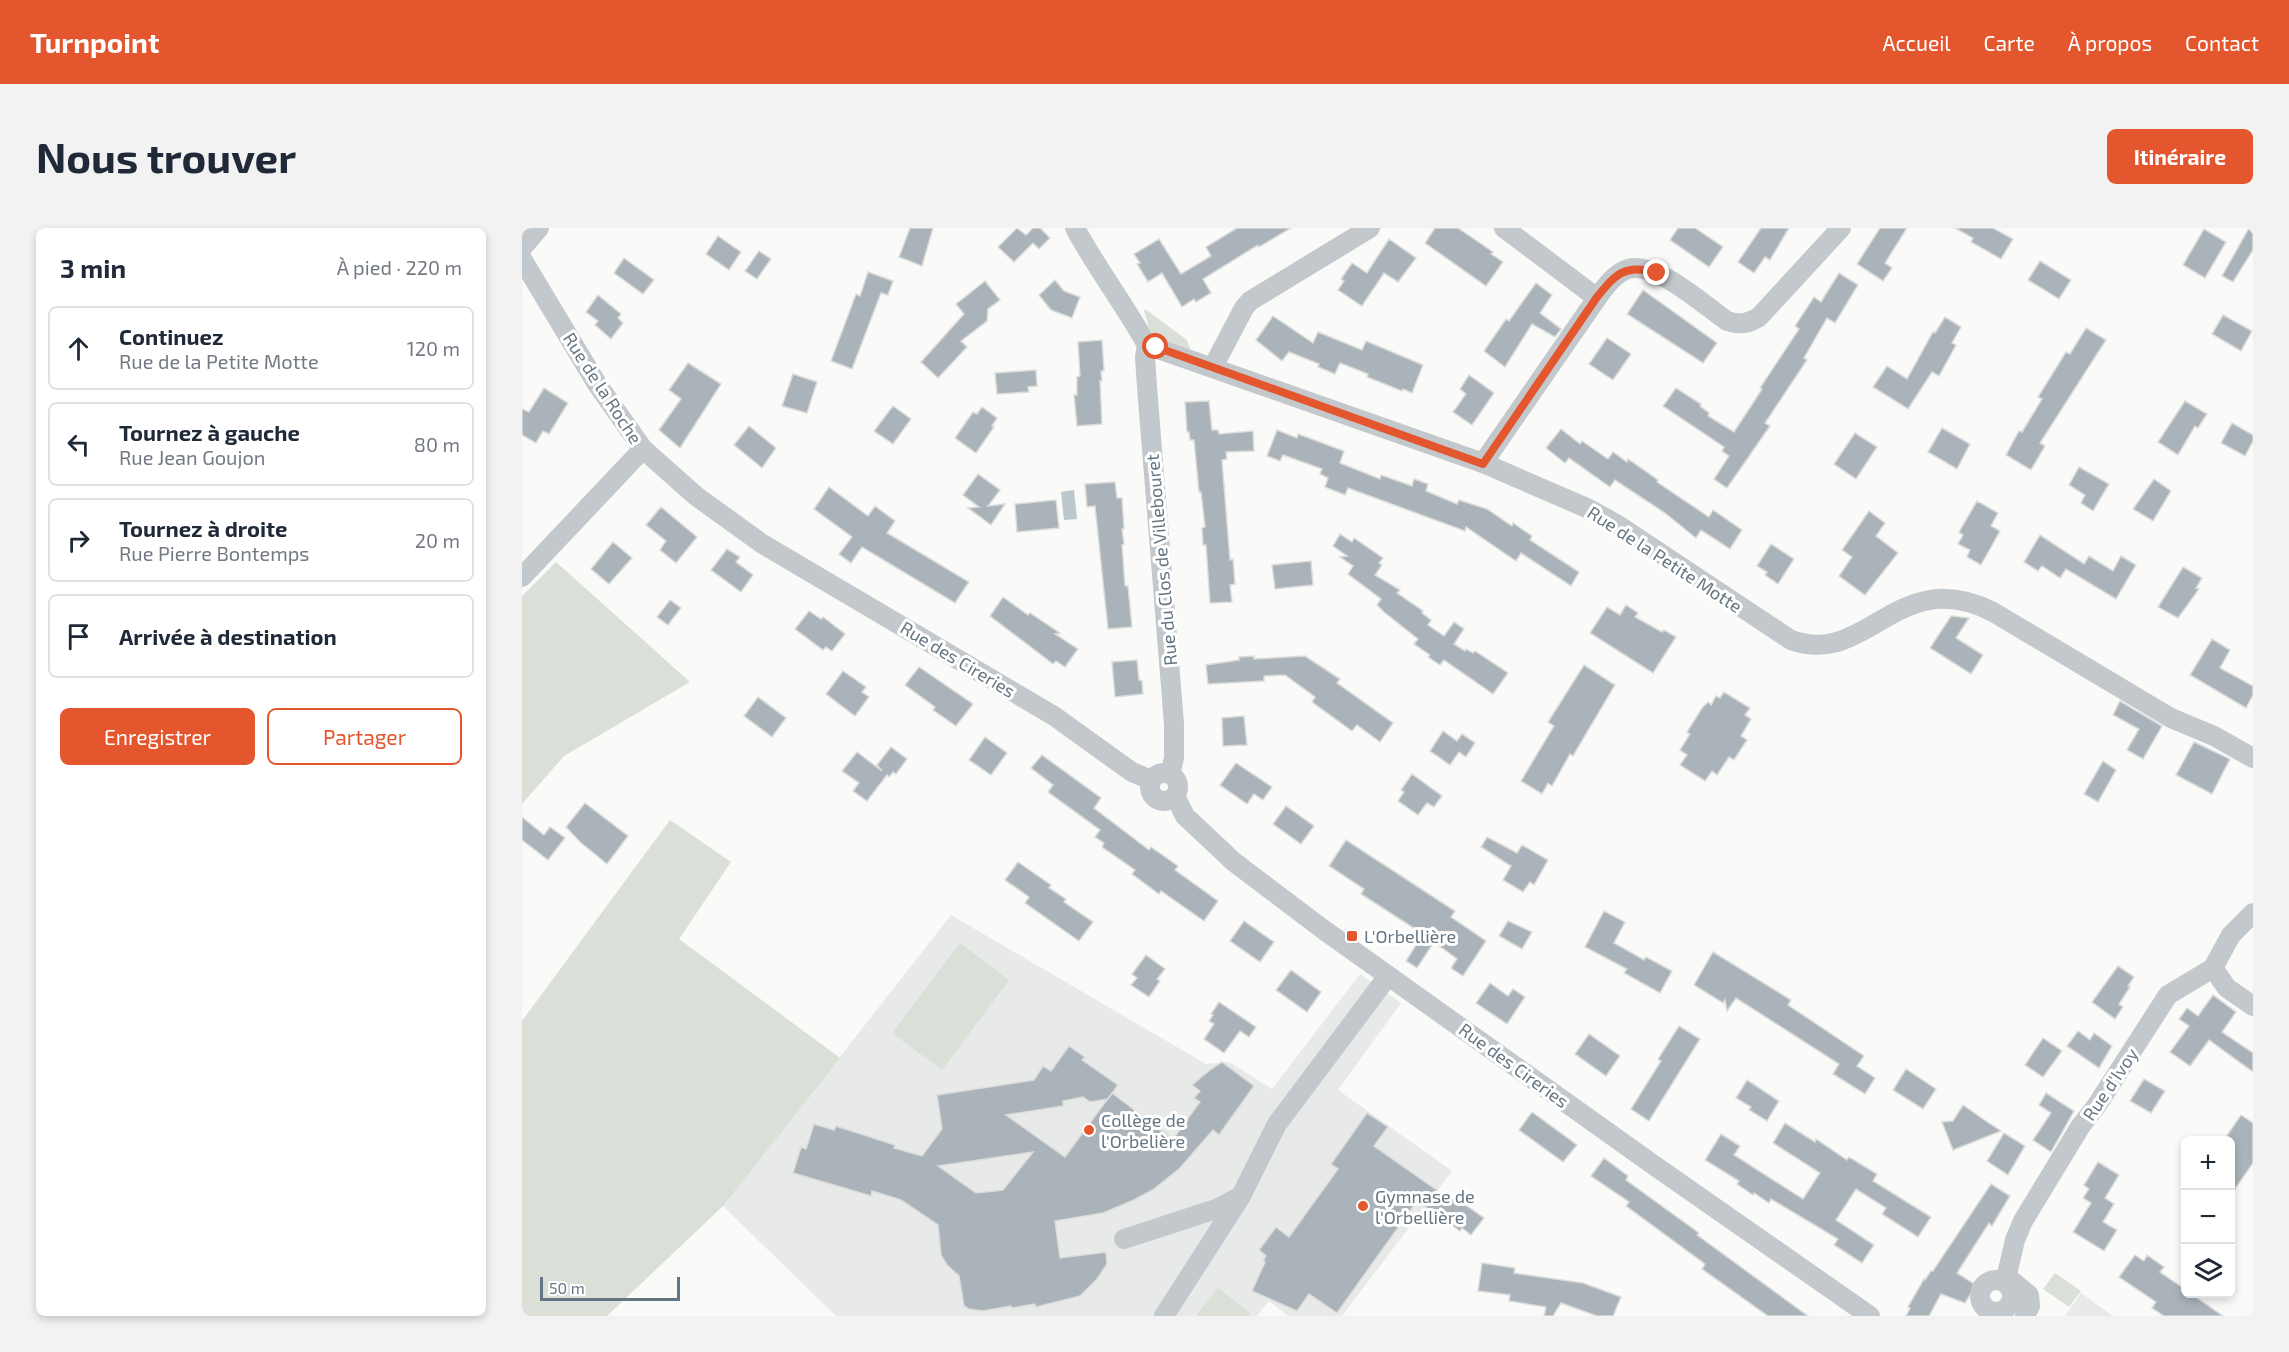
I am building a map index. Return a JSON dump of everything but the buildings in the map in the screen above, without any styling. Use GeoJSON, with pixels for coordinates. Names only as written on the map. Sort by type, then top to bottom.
{"type":"FeatureCollection","features":[{"type":"Feature","properties":{"kind":"street"},"geometry":{"type":"LineString","coordinates":[[522,248],[539,228]]}},
{"type":"Feature","properties":{"kind":"street"},"geometry":{"type":"LineString","coordinates":[[1075,228],[1109,286],[1128,310],[1147,345]]}},
{"type":"Feature","properties":{"kind":"street"},"geometry":{"type":"LineString","coordinates":[[1213,368],[1244,308],[1250,301],[1370,228]]}},
{"type":"Feature","properties":{"kind":"street"},"geometry":{"type":"LineString","coordinates":[[1504,228],[1597,297]]}},
{"type":"Feature","properties":{"kind":"street"},"geometry":{"type":"LineString","coordinates":[[1483,464],[1597,297],[1611,280],[1627,269],[1642,268],[1657,273],[1726,321],[1740,325],[1759,317],[1841,228]]}},
{"type":"Feature","properties":{"kind":"street","name":"Rue de la Roche"},"geometry":{"type":"LineString","coordinates":[[522,259],[597,384],[643,449],[696,496],[761,543]]}},
{"type":"Feature","properties":{"kind":"street","name":"Rue de la Petite Motte"},"geometry":{"type":"LineString","coordinates":[[1147,345],[1483,464],[1589,509],[1618,525],[1791,640],[1803,645],[1819,647],[1838,643],[1907,605],[1928,599],[1962,599],[1993,612],[2171,718],[2214,736],[2253,758]]}},
{"type":"Feature","properties":{"kind":"street","name":"Rue du Clos de Villebouret"},"geometry":{"type":"LineString","coordinates":[[1147,345],[1147,377],[1174,724],[1174,758],[1170,774]]}},
{"type":"Feature","properties":{"kind":"street"},"geometry":{"type":"LineString","coordinates":[[522,577],[643,449]]}},
{"type":"Feature","properties":{"kind":"street","name":"Rue des Cireries"},"geometry":{"type":"LineString","coordinates":[[761,543],[1054,716],[1132,772],[1151,780]]}},
{"type":"Feature","properties":{"kind":"street"},"geometry":{"type":"LineString","coordinates":[[1159,773],[1170,774],[1178,784],[1175,796],[1164,801],[1154,798],[1149,790],[1151,780],[1159,773]]}},
{"type":"Feature","properties":{"kind":"street","name":"Rue des Cireries"},"geometry":{"type":"LineString","coordinates":[[1175,796],[1185,816],[1234,862],[1388,976],[1870,1316]]}},
{"type":"Feature","properties":{"kind":"street"},"geometry":{"type":"LineString","coordinates":[[2253,913],[2231,935],[2213,968],[2227,988],[2253,1006]]}},
{"type":"Feature","properties":{"kind":"street","name":"Rue d'Ivoy"},"geometry":{"type":"LineString","coordinates":[[1992,1314],[2005,1310],[2012,1301],[2006,1280],[2015,1240],[2023,1221],[2080,1127],[2097,1106],[2168,995],[2213,968]]}},
{"type":"Feature","properties":{"kind":"street"},"geometry":{"type":"LineString","coordinates":[[1164,1316],[1241,1196],[1277,1124],[1388,976]]}},
{"type":"Feature","properties":{"kind":"street"},"geometry":{"type":"LineString","coordinates":[[1124,1239],[1215,1209],[1241,1196]]}},
{"type":"Feature","properties":{"kind":"street"},"geometry":{"type":"LineString","coordinates":[[2006,1280],[2028,1294],[2030,1306],[2025,1316]]}},
{"type":"Feature","properties":{"kind":"shaded area"},"geometry":{"type":"Polygon","coordinates":[[[1145,309],[1187,340],[1191,351],[1169,344],[1153,334],[1148,325],[1145,309]]]}},
{"type":"Feature","properties":{"kind":"shaded area"},"geometry":{"type":"Polygon","coordinates":[[[1074,490],[1077,519],[1064,520],[1061,492],[1074,490]]]}},
{"type":"Feature","properties":{"kind":"shaded area"},"geometry":{"type":"Polygon","coordinates":[[[556,562],[690,682],[564,756],[522,804],[522,596],[556,562]]]}},
{"type":"Feature","properties":{"kind":"shaded area"},"geometry":{"type":"Polygon","coordinates":[[[670,820],[731,862],[679,939],[840,1058],[723,1206],[607,1316],[522,1316],[522,1021],[670,820]]]}},
{"type":"Feature","properties":{"kind":"shaded area","name":"Collège de l'Orbelière"},"geometry":{"type":"Polygon","coordinates":[[[951,915],[1206,1064],[1229,1062],[1272,1089],[1360,974],[1401,1003],[1338,1090],[1452,1171],[1342,1316],[1288,1316],[1269,1301],[1257,1316],[836,1316],[723,1206],[951,915]]]}},
{"type":"Feature","properties":{"kind":"shaded area"},"geometry":{"type":"Polygon","coordinates":[[[960,943],[1009,980],[942,1070],[892,1033],[960,943]]]}},
{"type":"Feature","properties":{"kind":"shaded area"},"geometry":{"type":"Polygon","coordinates":[[[2055,1273],[2081,1291],[2069,1307],[2043,1289],[2055,1273]]]}},
{"type":"Feature","properties":{"kind":"shaded area"},"geometry":{"type":"Polygon","coordinates":[[[1218,1288],[1250,1313],[1248,1316],[1196,1316],[1218,1288]]]}},
{"type":"Feature","properties":{"kind":"shaded area"},"geometry":{"type":"Polygon","coordinates":[[[2081,1293],[2113,1316],[2065,1316],[2081,1293]]]}},
{"type":"Feature","properties":{"kind":"place","name":"L'Orbellière"},"geometry":{"type":"Point","coordinates":[1352,936]}},
{"type":"Feature","properties":{"kind":"place","name":"Collège de l'Orbelière"},"geometry":{"type":"Point","coordinates":[1089,1130]}},
{"type":"Feature","properties":{"kind":"place","name":"Gymnase de l'Orbellière"},"geometry":{"type":"Point","coordinates":[1363,1206]}},
{"type":"Feature","properties":{"kind":"route"},"geometry":{"type":"LineString","coordinates":[[1156,347],[1483,464],[1611,280],[1627,269],[1642,268],[1657,273]]}}]}
